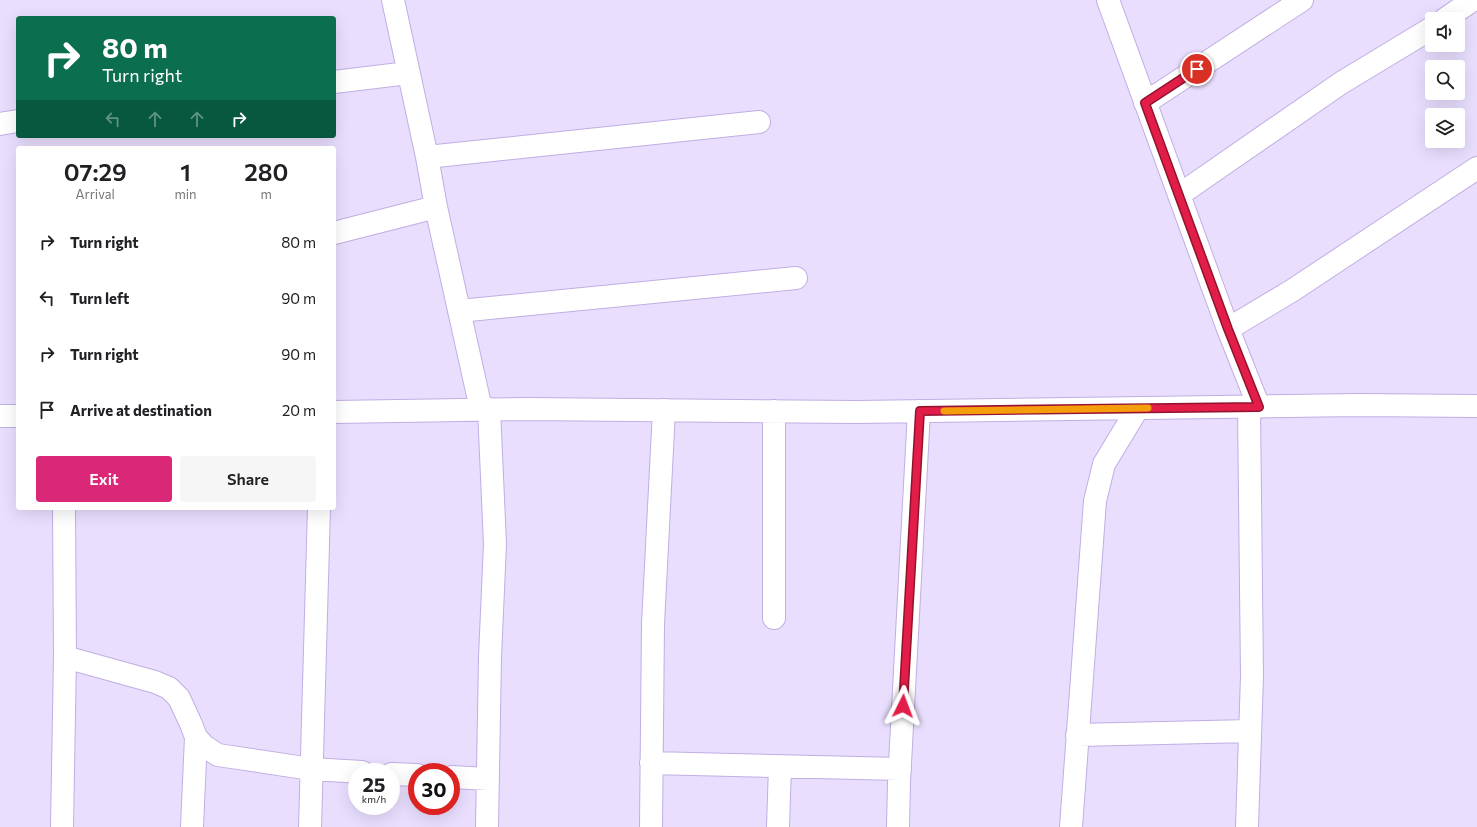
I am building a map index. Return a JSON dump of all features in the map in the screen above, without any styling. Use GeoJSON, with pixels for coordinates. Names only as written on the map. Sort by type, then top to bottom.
{"type":"FeatureCollection","features":[{"type":"Feature","properties":{"kind":"street"},"geometry":{"type":"LineString","coordinates":[[393,0],[459,311],[485,409],[495,544],[490,657],[487,827]]}},
{"type":"Feature","properties":{"kind":"street"},"geometry":{"type":"LineString","coordinates":[[1108,0],[1228,329],[1254,407],[1252,676],[1247,827]]}},
{"type":"Feature","properties":{"kind":"street"},"geometry":{"type":"LineString","coordinates":[[1145,103],[1302,0]]}},
{"type":"Feature","properties":{"kind":"street"},"geometry":{"type":"LineString","coordinates":[[1455,12],[1473,0]]}},
{"type":"Feature","properties":{"kind":"street"},"geometry":{"type":"LineString","coordinates":[[1179,195],[1341,83],[1425,32]]}},
{"type":"Feature","properties":{"kind":"street"},"geometry":{"type":"LineString","coordinates":[[336,82],[408,73]]}},
{"type":"Feature","properties":{"kind":"street"},"geometry":{"type":"LineString","coordinates":[[0,124],[16,121]]}},
{"type":"Feature","properties":{"kind":"street"},"geometry":{"type":"LineString","coordinates":[[427,157],[759,122]]}},
{"type":"Feature","properties":{"kind":"street"},"geometry":{"type":"LineString","coordinates":[[1228,329],[1293,290],[1477,168]]}},
{"type":"Feature","properties":{"kind":"street"},"geometry":{"type":"LineString","coordinates":[[336,232],[436,207]]}},
{"type":"Feature","properties":{"kind":"street"},"geometry":{"type":"LineString","coordinates":[[459,311],[796,278]]}},
{"type":"Feature","properties":{"kind":"street"},"geometry":{"type":"LineString","coordinates":[[336,412],[485,409],[920,411],[1358,405],[1477,406]]}},
{"type":"Feature","properties":{"kind":"street"},"geometry":{"type":"LineString","coordinates":[[1071,827],[1094,501],[1104,464],[1138,408]]}},
{"type":"Feature","properties":{"kind":"street"},"geometry":{"type":"LineString","coordinates":[[650,827],[653,624],[664,410]]}},
{"type":"Feature","properties":{"kind":"street"},"geometry":{"type":"LineString","coordinates":[[774,411],[774,618]]}},
{"type":"Feature","properties":{"kind":"street"},"geometry":{"type":"LineString","coordinates":[[898,827],[920,411]]}},
{"type":"Feature","properties":{"kind":"street"},"geometry":{"type":"LineString","coordinates":[[0,416],[16,416]]}},
{"type":"Feature","properties":{"kind":"street"},"geometry":{"type":"LineString","coordinates":[[62,827],[65,657],[64,510]]}},
{"type":"Feature","properties":{"kind":"street"},"geometry":{"type":"LineString","coordinates":[[310,827],[319,510]]}},
{"type":"Feature","properties":{"kind":"street"},"geometry":{"type":"LineString","coordinates":[[65,657],[155,682],[169,688],[178,698],[196,737],[204,746],[218,755],[311,769],[348,771]]}},
{"type":"Feature","properties":{"kind":"street"},"geometry":{"type":"LineString","coordinates":[[1077,735],[1250,731]]}},
{"type":"Feature","properties":{"kind":"street"},"geometry":{"type":"LineString","coordinates":[[192,827],[196,737]]}},
{"type":"Feature","properties":{"kind":"street"},"geometry":{"type":"LineString","coordinates":[[651,763],[900,769]]}},
{"type":"Feature","properties":{"kind":"street"},"geometry":{"type":"LineString","coordinates":[[778,827],[780,766]]}},
{"type":"Feature","properties":{"kind":"street"},"geometry":{"type":"LineString","coordinates":[[460,777],[488,779]]}},
{"type":"Feature","properties":{"kind":"slow traffic"},"geometry":{"type":"LineString","coordinates":[[944,411],[1148,408]]}},
{"type":"Feature","properties":{"kind":"route"},"geometry":{"type":"LineString","coordinates":[[903,706],[920,411],[1259,407],[1228,329],[1145,103],[1197,69]]}}]}
